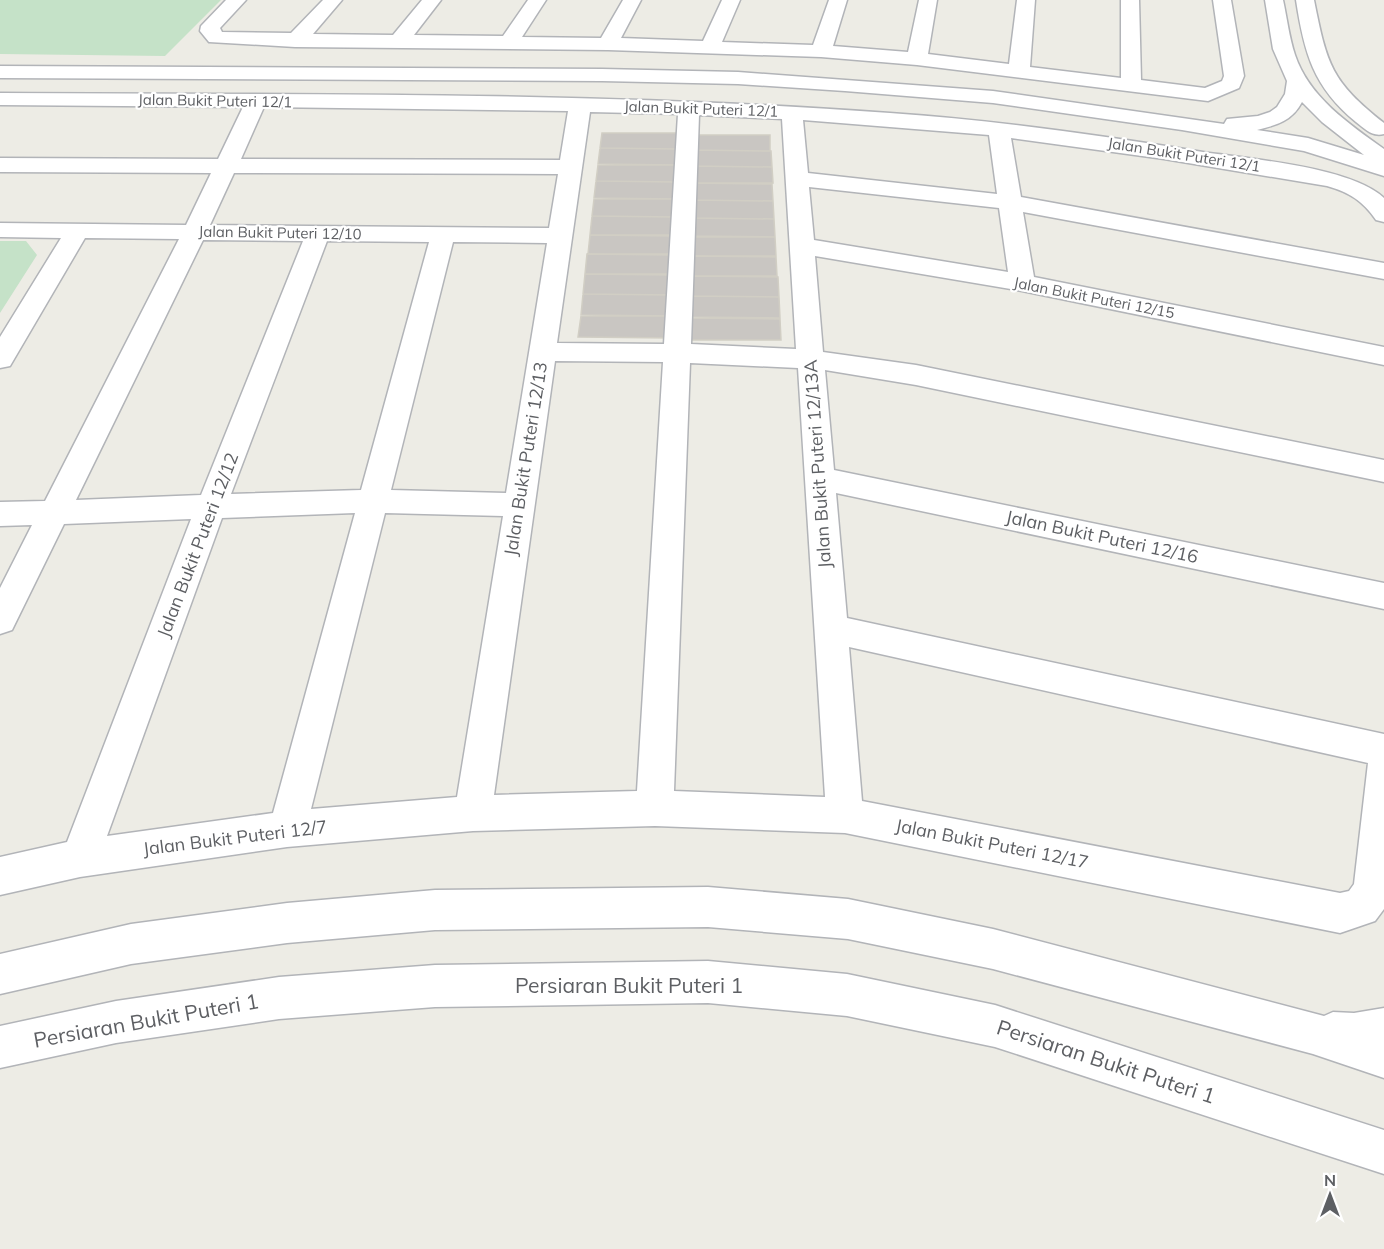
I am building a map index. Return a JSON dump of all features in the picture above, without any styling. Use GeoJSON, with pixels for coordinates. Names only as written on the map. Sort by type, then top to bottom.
{"type":"FeatureCollection","features":[{"type":"Feature","properties":{"kind":"street"},"geometry":{"type":"LineString","coordinates":[[237,0],[211,26],[212,35],[225,40],[608,44],[822,51],[917,59],[1208,95],[1232,84],[1234,76],[1222,0]]}},
{"type":"Feature","properties":{"kind":"street"},"geometry":{"type":"LineString","coordinates":[[295,41],[333,0]]}},
{"type":"Feature","properties":{"kind":"street"},"geometry":{"type":"LineString","coordinates":[[398,42],[432,0]]}},
{"type":"Feature","properties":{"kind":"street"},"geometry":{"type":"LineString","coordinates":[[508,43],[537,0]]}},
{"type":"Feature","properties":{"kind":"street"},"geometry":{"type":"LineString","coordinates":[[608,44],[632,0]]}},
{"type":"Feature","properties":{"kind":"street"},"geometry":{"type":"LineString","coordinates":[[711,46],[731,0]]}},
{"type":"Feature","properties":{"kind":"street"},"geometry":{"type":"LineString","coordinates":[[822,51],[838,0]]}},
{"type":"Feature","properties":{"kind":"street"},"geometry":{"type":"LineString","coordinates":[[917,59],[928,0]]}},
{"type":"Feature","properties":{"kind":"street"},"geometry":{"type":"LineString","coordinates":[[1019,71],[1026,0]]}},
{"type":"Feature","properties":{"kind":"street"},"geometry":{"type":"LineString","coordinates":[[1130,0],[1131,85]]}},
{"type":"Feature","properties":{"kind":"street"},"geometry":{"type":"LineString","coordinates":[[1274,0],[1281,42],[1287,63],[1297,82],[1324,112],[1384,159]]}},
{"type":"Feature","properties":{"kind":"street"},"geometry":{"type":"LineString","coordinates":[[1305,0],[1313,45],[1328,81],[1349,104],[1384,134]]}},
{"type":"Feature","properties":{"kind":"street"},"geometry":{"type":"LineString","coordinates":[[0,72],[738,78],[993,97],[1182,123],[1308,145],[1384,170]]}},
{"type":"Feature","properties":{"kind":"street"},"geometry":{"type":"LineString","coordinates":[[1182,123],[1248,124],[1276,118],[1286,112],[1292,103],[1296,95],[1297,82]]}},
{"type":"Feature","properties":{"kind":"street","name":"Jalan Bukit Puteri 12/1"},"geometry":{"type":"LineString","coordinates":[[0,99],[689,107],[999,129],[1088,140],[1327,178],[1360,190],[1380,207],[1384,215]]}},
{"type":"Feature","properties":{"kind":"street"},"geometry":{"type":"LineString","coordinates":[[0,620],[195,232],[256,102]]}},
{"type":"Feature","properties":{"kind":"street","name":"Jalan Bukit Puteri 12/13"},"geometry":{"type":"LineString","coordinates":[[473,813],[580,105]]}},
{"type":"Feature","properties":{"kind":"street"},"geometry":{"type":"LineString","coordinates":[[655,808],[689,107]]}},
{"type":"Feature","properties":{"kind":"street","name":"Jalan Bukit Puteri 12/13A"},"geometry":{"type":"LineString","coordinates":[[792,113],[845,815]]}},
{"type":"Feature","properties":{"kind":"street"},"geometry":{"type":"LineString","coordinates":[[999,129],[1022,283]]}},
{"type":"Feature","properties":{"kind":"street"},"geometry":{"type":"LineString","coordinates":[[0,165],[570,167]]}},
{"type":"Feature","properties":{"kind":"street"},"geometry":{"type":"LineString","coordinates":[[797,178],[1010,202],[1384,271]]}},
{"type":"Feature","properties":{"kind":"street","name":"Jalan Bukit Puteri 12/10"},"geometry":{"type":"LineString","coordinates":[[0,230],[560,236]]}},
{"type":"Feature","properties":{"kind":"street"},"geometry":{"type":"LineString","coordinates":[[0,359],[77,231]]}},
{"type":"Feature","properties":{"kind":"street","name":"Jalan Bukit Puteri 12/12"},"geometry":{"type":"LineString","coordinates":[[80,858],[212,505],[318,233]]}},
{"type":"Feature","properties":{"kind":"street"},"geometry":{"type":"LineString","coordinates":[[287,829],[443,235]]}},
{"type":"Feature","properties":{"kind":"street","name":"Jalan Bukit Puteri 12/15"},"geometry":{"type":"LineString","coordinates":[[802,246],[1022,283],[1384,356]]}},
{"type":"Feature","properties":{"kind":"street"},"geometry":{"type":"LineString","coordinates":[[543,352],[677,353],[810,359],[928,377],[1384,471]]}},
{"type":"Feature","properties":{"kind":"street","name":"Jalan Bukit Puteri 12/16"},"geometry":{"type":"LineString","coordinates":[[820,478],[1384,596]]}},
{"type":"Feature","properties":{"kind":"street"},"geometry":{"type":"LineString","coordinates":[[0,514],[57,510],[373,501],[520,505]]}},
{"type":"Feature","properties":{"kind":"street"},"geometry":{"type":"LineString","coordinates":[[831,629],[1384,750]]}},
{"type":"Feature","properties":{"kind":"street","name":"Jalan Bukit Puteri 12/17"},"geometry":{"type":"LineString","coordinates":[[473,813],[655,808],[845,815],[1340,913],[1361,907],[1373,892],[1384,766]]}},
{"type":"Feature","properties":{"kind":"street","name":"Jalan Bukit Puteri 12/7"},"geometry":{"type":"LineString","coordinates":[[0,876],[80,858],[287,829],[473,813]]}},
{"type":"Feature","properties":{"kind":"street"},"geometry":{"type":"LineString","coordinates":[[0,974],[131,944],[288,923],[435,910],[708,907],[848,919],[982,946],[1313,1033],[1384,1058]]}},
{"type":"Feature","properties":{"kind":"street","name":"Persiaran Bukit Puteri 1"},"geometry":{"type":"LineString","coordinates":[[0,1047],[116,1022],[279,998],[435,986],[708,982],[847,995],[995,1026],[1384,1152]]}},
{"type":"Feature","properties":{"kind":"street"},"geometry":{"type":"LineString","coordinates":[[1313,1033],[1354,1034],[1384,1029]]}},
{"type":"Feature","properties":{"kind":"green space"},"geometry":{"type":"Polygon","coordinates":[[[0,0],[221,0],[165,56],[0,54],[0,0]]]}},
{"type":"Feature","properties":{"kind":"green space"},"geometry":{"type":"Polygon","coordinates":[[[0,241],[26,241],[37,255],[0,313],[0,241]]]}},
{"type":"Feature","properties":{"kind":"building"},"geometry":{"type":"Polygon","coordinates":[[[602,133],[678,133],[677,149],[600,148],[602,133]]]}},
{"type":"Feature","properties":{"kind":"building"},"geometry":{"type":"Polygon","coordinates":[[[693,135],[770,135],[770,151],[693,150],[693,135]]]}},
{"type":"Feature","properties":{"kind":"building"},"geometry":{"type":"Polygon","coordinates":[[[600,148],[677,149],[677,165],[598,164],[600,148]]]}},
{"type":"Feature","properties":{"kind":"building"},"geometry":{"type":"Polygon","coordinates":[[[693,150],[771,151],[772,167],[693,166],[693,150]]]}},
{"type":"Feature","properties":{"kind":"building"},"geometry":{"type":"Polygon","coordinates":[[[598,165],[677,165],[676,182],[596,181],[598,165]]]}},
{"type":"Feature","properties":{"kind":"building"},"geometry":{"type":"Polygon","coordinates":[[[693,166],[772,167],[773,183],[692,183],[693,166]]]}},
{"type":"Feature","properties":{"kind":"building"},"geometry":{"type":"Polygon","coordinates":[[[596,181],[676,182],[675,199],[594,198],[596,181]]]}},
{"type":"Feature","properties":{"kind":"building"},"geometry":{"type":"Polygon","coordinates":[[[692,183],[772,184],[773,201],[692,200],[692,183]]]}},
{"type":"Feature","properties":{"kind":"building"},"geometry":{"type":"Polygon","coordinates":[[[594,199],[675,199],[675,217],[592,216],[594,199]]]}},
{"type":"Feature","properties":{"kind":"building"},"geometry":{"type":"Polygon","coordinates":[[[692,200],[773,201],[774,219],[691,218],[692,200]]]}},
{"type":"Feature","properties":{"kind":"building"},"geometry":{"type":"Polygon","coordinates":[[[592,216],[675,217],[674,235],[590,235],[592,216]]]}},
{"type":"Feature","properties":{"kind":"building"},"geometry":{"type":"Polygon","coordinates":[[[691,218],[774,219],[775,237],[691,236],[691,218]]]}},
{"type":"Feature","properties":{"kind":"building"},"geometry":{"type":"Polygon","coordinates":[[[590,235],[674,236],[673,254],[588,254],[590,235]]]}},
{"type":"Feature","properties":{"kind":"building"},"geometry":{"type":"Polygon","coordinates":[[[691,237],[775,237],[776,256],[691,256],[691,237]]]}},
{"type":"Feature","properties":{"kind":"building"},"geometry":{"type":"Polygon","coordinates":[[[587,254],[673,255],[672,274],[585,274],[587,254]]]}},
{"type":"Feature","properties":{"kind":"building"},"geometry":{"type":"Polygon","coordinates":[[[690,256],[776,257],[777,276],[690,276],[690,256]]]}},
{"type":"Feature","properties":{"kind":"building"},"geometry":{"type":"Polygon","coordinates":[[[585,274],[672,275],[672,295],[583,294],[585,274]]]}},
{"type":"Feature","properties":{"kind":"building"},"geometry":{"type":"Polygon","coordinates":[[[690,276],[778,277],[779,297],[690,296],[690,276]]]}},
{"type":"Feature","properties":{"kind":"building"},"geometry":{"type":"Polygon","coordinates":[[[583,294],[672,295],[671,316],[581,315],[583,294]]]}},
{"type":"Feature","properties":{"kind":"building"},"geometry":{"type":"Polygon","coordinates":[[[690,296],[779,297],[780,318],[689,317],[690,296]]]}},
{"type":"Feature","properties":{"kind":"building"},"geometry":{"type":"Polygon","coordinates":[[[581,316],[671,316],[670,338],[578,337],[581,316]]]}},
{"type":"Feature","properties":{"kind":"building"},"geometry":{"type":"Polygon","coordinates":[[[689,318],[780,319],[781,340],[689,340],[689,318]]]}}]}
